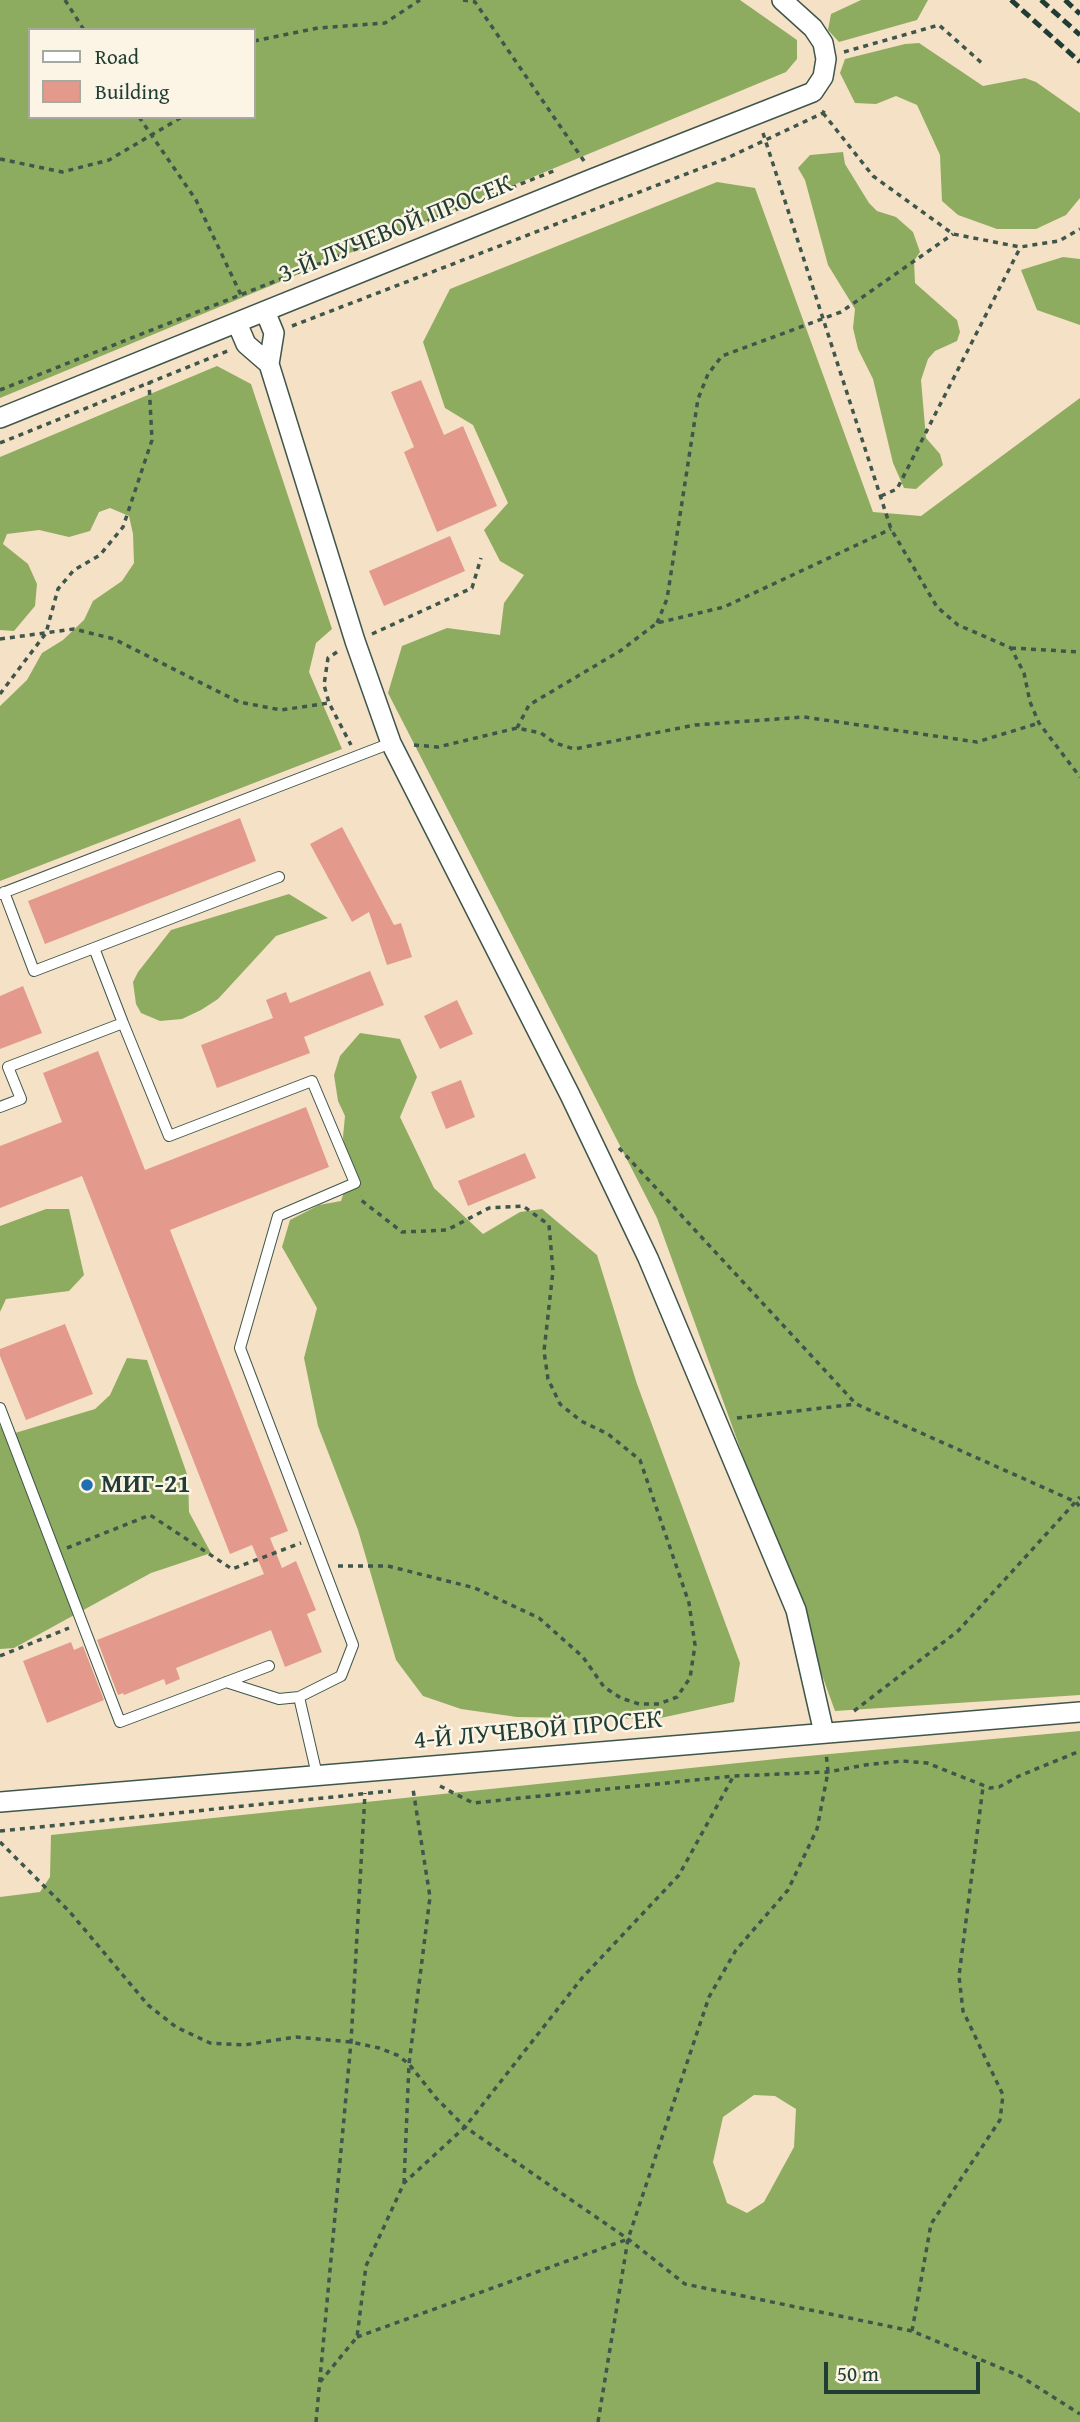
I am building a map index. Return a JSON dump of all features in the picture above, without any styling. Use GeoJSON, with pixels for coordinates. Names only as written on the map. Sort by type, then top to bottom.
{"type":"FeatureCollection","features":[{"type":"Feature","properties":{"kind":"street"},"geometry":{"type":"LineString","coordinates":[[782,0],[813,28],[823,43],[826,59],[820,96]]}},
{"type":"Feature","properties":{"kind":"street","name":"3-Й ЛУЧЕВОЙ ПРОСЕК"},"geometry":{"type":"LineString","coordinates":[[0,418],[592,178],[757,115],[820,96]]}},
{"type":"Feature","properties":{"kind":"street"},"geometry":{"type":"LineString","coordinates":[[270,364],[246,344],[251,317],[274,333],[270,364],[355,642],[391,743],[570,1095],[648,1258],[796,1610],[824,1733]]}},
{"type":"Feature","properties":{"kind":"street","name":"4-Й ЛУЧЕВОЙ ПРОСЕК"},"geometry":{"type":"LineString","coordinates":[[0,1802],[1080,1712]]}},
{"type":"Feature","properties":{"kind":"lane"},"geometry":{"type":"LineString","coordinates":[[279,877],[34,971],[2,893],[391,743]]}},
{"type":"Feature","properties":{"kind":"lane"},"geometry":{"type":"LineString","coordinates":[[94,948],[169,1136],[312,1081],[355,1183],[278,1216],[240,1348],[353,1645],[341,1676],[299,1697],[279,1699],[226,1682]]}},
{"type":"Feature","properties":{"kind":"lane"},"geometry":{"type":"LineString","coordinates":[[0,1107],[21,1099],[8,1067],[122,1023]]}},
{"type":"Feature","properties":{"kind":"lane"},"geometry":{"type":"LineString","coordinates":[[0,1408],[120,1723],[269,1665]]}},
{"type":"Feature","properties":{"kind":"lane"},"geometry":{"type":"LineString","coordinates":[[299,1697],[317,1775]]}},
{"type":"Feature","properties":{"kind":"path"},"geometry":{"type":"LineString","coordinates":[[65,0],[83,28]]}},
{"type":"Feature","properties":{"kind":"path"},"geometry":{"type":"LineString","coordinates":[[256,41],[318,28],[385,23],[421,0]]}},
{"type":"Feature","properties":{"kind":"path"},"geometry":{"type":"LineString","coordinates":[[463,0],[475,2],[583,159],[592,178]]}},
{"type":"Feature","properties":{"kind":"path"},"geometry":{"type":"LineString","coordinates":[[826,59],[939,25],[984,65]]}},
{"type":"Feature","properties":{"kind":"path"},"geometry":{"type":"LineString","coordinates":[[820,96],[823,113],[873,176],[953,234],[1020,247],[1059,241],[1080,229]]}},
{"type":"Feature","properties":{"kind":"path"},"geometry":{"type":"LineString","coordinates":[[820,96],[823,113]]}},
{"type":"Feature","properties":{"kind":"path"},"geometry":{"type":"LineString","coordinates":[[274,333],[766,141],[823,113]]}},
{"type":"Feature","properties":{"kind":"path"},"geometry":{"type":"LineString","coordinates":[[757,115],[891,529],[937,607],[958,625],[1010,648],[1080,652]]}},
{"type":"Feature","properties":{"kind":"path"},"geometry":{"type":"LineString","coordinates":[[140,119],[197,200],[251,317]]}},
{"type":"Feature","properties":{"kind":"path"},"geometry":{"type":"LineString","coordinates":[[0,159],[62,172],[109,160],[179,119]]}},
{"type":"Feature","properties":{"kind":"path"},"geometry":{"type":"LineString","coordinates":[[583,159],[595,155]]}},
{"type":"Feature","properties":{"kind":"path"},"geometry":{"type":"LineString","coordinates":[[0,390],[558,169]]}},
{"type":"Feature","properties":{"kind":"path"},"geometry":{"type":"LineString","coordinates":[[657,623],[667,599],[698,399],[708,374],[722,356],[841,312],[953,234]]}},
{"type":"Feature","properties":{"kind":"path"},"geometry":{"type":"LineString","coordinates":[[881,496],[897,489],[1020,247]]}},
{"type":"Feature","properties":{"kind":"path"},"geometry":{"type":"LineString","coordinates":[[0,443],[246,344]]}},
{"type":"Feature","properties":{"kind":"path"},"geometry":{"type":"LineString","coordinates":[[0,694],[46,633],[58,589],[74,570],[100,555],[124,527],[152,440],[149,382]]}},
{"type":"Feature","properties":{"kind":"path"},"geometry":{"type":"LineString","coordinates":[[517,728],[529,705],[620,650],[657,623],[724,607],[891,529]]}},
{"type":"Feature","properties":{"kind":"path"},"geometry":{"type":"LineString","coordinates":[[357,756],[329,703],[324,685],[328,658],[355,642],[472,588],[481,558]]}},
{"type":"Feature","properties":{"kind":"path"},"geometry":{"type":"LineString","coordinates":[[0,639],[74,629],[114,639],[239,702],[281,710],[329,703]]}},
{"type":"Feature","properties":{"kind":"path"},"geometry":{"type":"LineString","coordinates":[[1010,648],[1024,673],[1030,702],[1039,723],[1080,777]]}},
{"type":"Feature","properties":{"kind":"path"},"geometry":{"type":"LineString","coordinates":[[391,743],[438,747],[517,728],[541,733],[555,743],[574,749],[695,725],[804,717],[977,741],[1039,723]]}},
{"type":"Feature","properties":{"kind":"path"},"geometry":{"type":"LineString","coordinates":[[616,1145],[856,1404],[1076,1502],[1080,1507]]}},
{"type":"Feature","properties":{"kind":"path"},"geometry":{"type":"LineString","coordinates":[[322,1566],[388,1566],[475,1588],[539,1618],[583,1657],[604,1688],[639,1704],[659,1704],[677,1697],[690,1678],[695,1645],[689,1603],[640,1460],[608,1434],[581,1421],[560,1404],[548,1379],[544,1351],[553,1271],[549,1225],[523,1206],[489,1208],[447,1230],[402,1231],[361,1200],[355,1183]]}},
{"type":"Feature","properties":{"kind":"path"},"geometry":{"type":"LineString","coordinates":[[716,1420],[856,1404]]}},
{"type":"Feature","properties":{"kind":"path"},"geometry":{"type":"LineString","coordinates":[[598,2422],[628,2239],[709,1997],[736,1950],[789,1890],[817,1829],[828,1772],[824,1733],[958,1631],[1080,1496]]}},
{"type":"Feature","properties":{"kind":"path"},"geometry":{"type":"LineString","coordinates":[[55,1553],[150,1514],[232,1569],[312,1538]]}},
{"type":"Feature","properties":{"kind":"path"},"geometry":{"type":"LineString","coordinates":[[0,1656],[81,1624]]}},
{"type":"Feature","properties":{"kind":"path"},"geometry":{"type":"LineString","coordinates":[[442,1786],[473,1803],[734,1776],[828,1772],[902,1761],[927,1763],[983,1787],[999,1787],[1018,1776],[1080,1751]]}},
{"type":"Feature","properties":{"kind":"path"},"geometry":{"type":"LineString","coordinates":[[404,2183],[465,2127],[582,1978],[679,1875],[734,1776]]}},
{"type":"Feature","properties":{"kind":"path"},"geometry":{"type":"LineString","coordinates":[[912,2331],[931,2224],[1000,2120],[1003,2095],[963,2011],[959,1976],[983,1787]]}},
{"type":"Feature","properties":{"kind":"path"},"geometry":{"type":"LineString","coordinates":[[357,2337],[366,2266],[404,2183],[409,2064],[430,1897],[413,1789]]}},
{"type":"Feature","properties":{"kind":"path"},"geometry":{"type":"LineString","coordinates":[[0,1831],[365,1794],[351,2042],[316,2422]]}},
{"type":"Feature","properties":{"kind":"path"},"geometry":{"type":"LineString","coordinates":[[0,1842],[69,1911],[148,2005],[176,2027],[210,2043],[244,2045],[296,2037],[351,2042],[397,2055],[409,2064],[436,2098],[465,2127],[628,2239],[685,2284],[912,2331],[1020,2376],[1080,2414]]}},
{"type":"Feature","properties":{"kind":"path"},"geometry":{"type":"LineString","coordinates":[[320,2382],[357,2337],[628,2239]]}},
{"type":"Feature","properties":{"kind":"green space"},"geometry":{"type":"Polygon","coordinates":[[[0,0],[740,0],[797,40],[797,59],[786,72],[0,398],[0,0]]]}},
{"type":"Feature","properties":{"kind":"green space"},"geometry":{"type":"Polygon","coordinates":[[[861,0],[928,0],[917,20],[839,42],[828,30],[831,14],[861,0]]]}},
{"type":"Feature","properties":{"kind":"green space"},"geometry":{"type":"Polygon","coordinates":[[[919,43],[983,86],[1025,78],[1036,82],[1080,113],[1080,198],[1066,215],[1036,229],[997,229],[958,215],[942,201],[940,155],[917,105],[896,96],[876,104],[855,103],[840,73],[845,59],[919,43]]]}},
{"type":"Feature","properties":{"kind":"green space"},"geometry":{"type":"Polygon","coordinates":[[[843,152],[845,164],[869,203],[877,211],[896,217],[913,232],[920,252],[914,261],[915,283],[957,320],[960,332],[957,341],[935,351],[928,359],[921,380],[926,438],[940,454],[943,465],[916,489],[904,488],[893,463],[873,379],[858,349],[853,328],[855,309],[828,265],[805,180],[798,168],[810,155],[843,152]]]}},
{"type":"Feature","properties":{"kind":"green space"},"geometry":{"type":"Polygon","coordinates":[[[717,182],[755,188],[873,512],[921,516],[1080,398],[1080,1695],[835,1711],[657,1218],[388,693],[402,646],[447,628],[500,635],[504,603],[524,575],[500,561],[484,530],[508,503],[473,425],[445,408],[423,342],[450,289],[717,182]]]}},
{"type":"Feature","properties":{"kind":"green space"},"geometry":{"type":"Polygon","coordinates":[[[1063,257],[1080,259],[1080,325],[1037,310],[1021,270],[1063,257]]]}},
{"type":"Feature","properties":{"kind":"green space"},"geometry":{"type":"Polygon","coordinates":[[[217,366],[251,384],[332,629],[316,643],[309,672],[342,749],[0,881],[0,706],[27,680],[42,653],[63,640],[84,620],[93,601],[122,581],[134,563],[129,516],[110,508],[99,512],[90,531],[69,537],[39,530],[7,534],[3,544],[28,564],[37,584],[35,606],[14,631],[0,630],[0,457],[217,366]]]}},
{"type":"Feature","properties":{"kind":"green space"},"geometry":{"type":"Polygon","coordinates":[[[289,894],[328,918],[276,936],[218,999],[201,1010],[182,1019],[160,1021],[141,1013],[136,1004],[133,982],[171,930],[289,894]]]}},
{"type":"Feature","properties":{"kind":"green space"},"geometry":{"type":"Polygon","coordinates":[[[360,1033],[400,1039],[417,1077],[400,1117],[434,1188],[483,1234],[520,1212],[542,1209],[597,1255],[637,1384],[740,1663],[734,1702],[656,1719],[517,1717],[461,1709],[423,1696],[396,1660],[358,1530],[318,1426],[304,1358],[317,1308],[282,1247],[290,1220],[319,1205],[341,1201],[348,1180],[343,1137],[345,1116],[338,1101],[334,1075],[340,1056],[360,1033]]]}},
{"type":"Feature","properties":{"kind":"green space"},"geometry":{"type":"Polygon","coordinates":[[[46,1209],[69,1209],[84,1275],[69,1291],[6,1299],[0,1312],[0,1226],[46,1209]]]}},
{"type":"Feature","properties":{"kind":"green space"},"geometry":{"type":"Polygon","coordinates":[[[127,1358],[147,1360],[188,1477],[189,1512],[211,1553],[151,1573],[14,1648],[0,1649],[0,1426],[15,1433],[95,1409],[110,1395],[127,1358]]]}},
{"type":"Feature","properties":{"kind":"green space"},"geometry":{"type":"Polygon","coordinates":[[[1080,1731],[1080,2422],[0,2422],[0,1897],[40,1892],[50,1877],[51,1835],[786,1758],[1080,1731]],[[754,2095],[723,2117],[713,2162],[727,2203],[747,2213],[764,2202],[794,2147],[796,2109],[775,2096],[754,2095]]]}},
{"type":"Feature","properties":{"kind":"building"},"geometry":{"type":"Polygon","coordinates":[[[421,380],[444,435],[463,426],[497,506],[437,532],[404,452],[414,447],[391,392],[421,380]]]}},
{"type":"Feature","properties":{"kind":"building"},"geometry":{"type":"Polygon","coordinates":[[[450,536],[465,571],[384,606],[369,571],[450,536]]]}},
{"type":"Feature","properties":{"kind":"building"},"geometry":{"type":"Polygon","coordinates":[[[240,818],[256,861],[45,944],[28,901],[240,818]]]}},
{"type":"Feature","properties":{"kind":"building"},"geometry":{"type":"Polygon","coordinates":[[[342,827],[394,925],[401,923],[412,957],[387,965],[369,912],[352,922],[310,844],[342,827]]]}},
{"type":"Feature","properties":{"kind":"building"},"geometry":{"type":"Polygon","coordinates":[[[370,971],[384,1005],[304,1037],[310,1053],[217,1088],[201,1045],[273,1018],[266,1000],[286,992],[290,1003],[370,971]]]}},
{"type":"Feature","properties":{"kind":"building"},"geometry":{"type":"Polygon","coordinates":[[[23,986],[42,1033],[0,1049],[0,996],[23,986]]]}},
{"type":"Feature","properties":{"kind":"building"},"geometry":{"type":"Polygon","coordinates":[[[457,1000],[473,1034],[440,1049],[424,1016],[457,1000]]]}},
{"type":"Feature","properties":{"kind":"building"},"geometry":{"type":"Polygon","coordinates":[[[98,1051],[145,1170],[306,1107],[329,1167],[170,1230],[288,1531],[270,1538],[282,1568],[296,1561],[316,1610],[307,1614],[322,1652],[285,1667],[271,1630],[176,1668],[180,1679],[166,1685],[164,1679],[124,1695],[118,1695],[97,1640],[264,1574],[252,1545],[230,1554],[82,1176],[0,1208],[0,1146],[62,1122],[43,1073],[98,1051]]]}},
{"type":"Feature","properties":{"kind":"building"},"geometry":{"type":"Polygon","coordinates":[[[461,1080],[475,1117],[446,1129],[431,1092],[461,1080]]]}},
{"type":"Feature","properties":{"kind":"building"},"geometry":{"type":"Polygon","coordinates":[[[525,1153],[536,1178],[468,1206],[458,1181],[525,1153]]]}},
{"type":"Feature","properties":{"kind":"building"},"geometry":{"type":"Polygon","coordinates":[[[65,1324],[93,1394],[26,1420],[0,1356],[0,1349],[65,1324]]]}},
{"type":"Feature","properties":{"kind":"building"},"geometry":{"type":"Polygon","coordinates":[[[71,1642],[74,1650],[83,1646],[104,1700],[47,1723],[23,1661],[71,1642]]]}},
{"type":"Feature","properties":{"kind":"railway"},"geometry":{"type":"LineString","coordinates":[[1011,0],[1080,62]]}},
{"type":"Feature","properties":{"kind":"railway"},"geometry":{"type":"LineString","coordinates":[[1041,0],[1080,35]]}},
{"type":"Feature","properties":{"kind":"railway"},"geometry":{"type":"LineString","coordinates":[[1065,0],[1080,14]]}},
{"type":"Feature","properties":{"kind":"place","name":"МИГ-21"},"geometry":{"type":"Point","coordinates":[87,1485]}}]}
